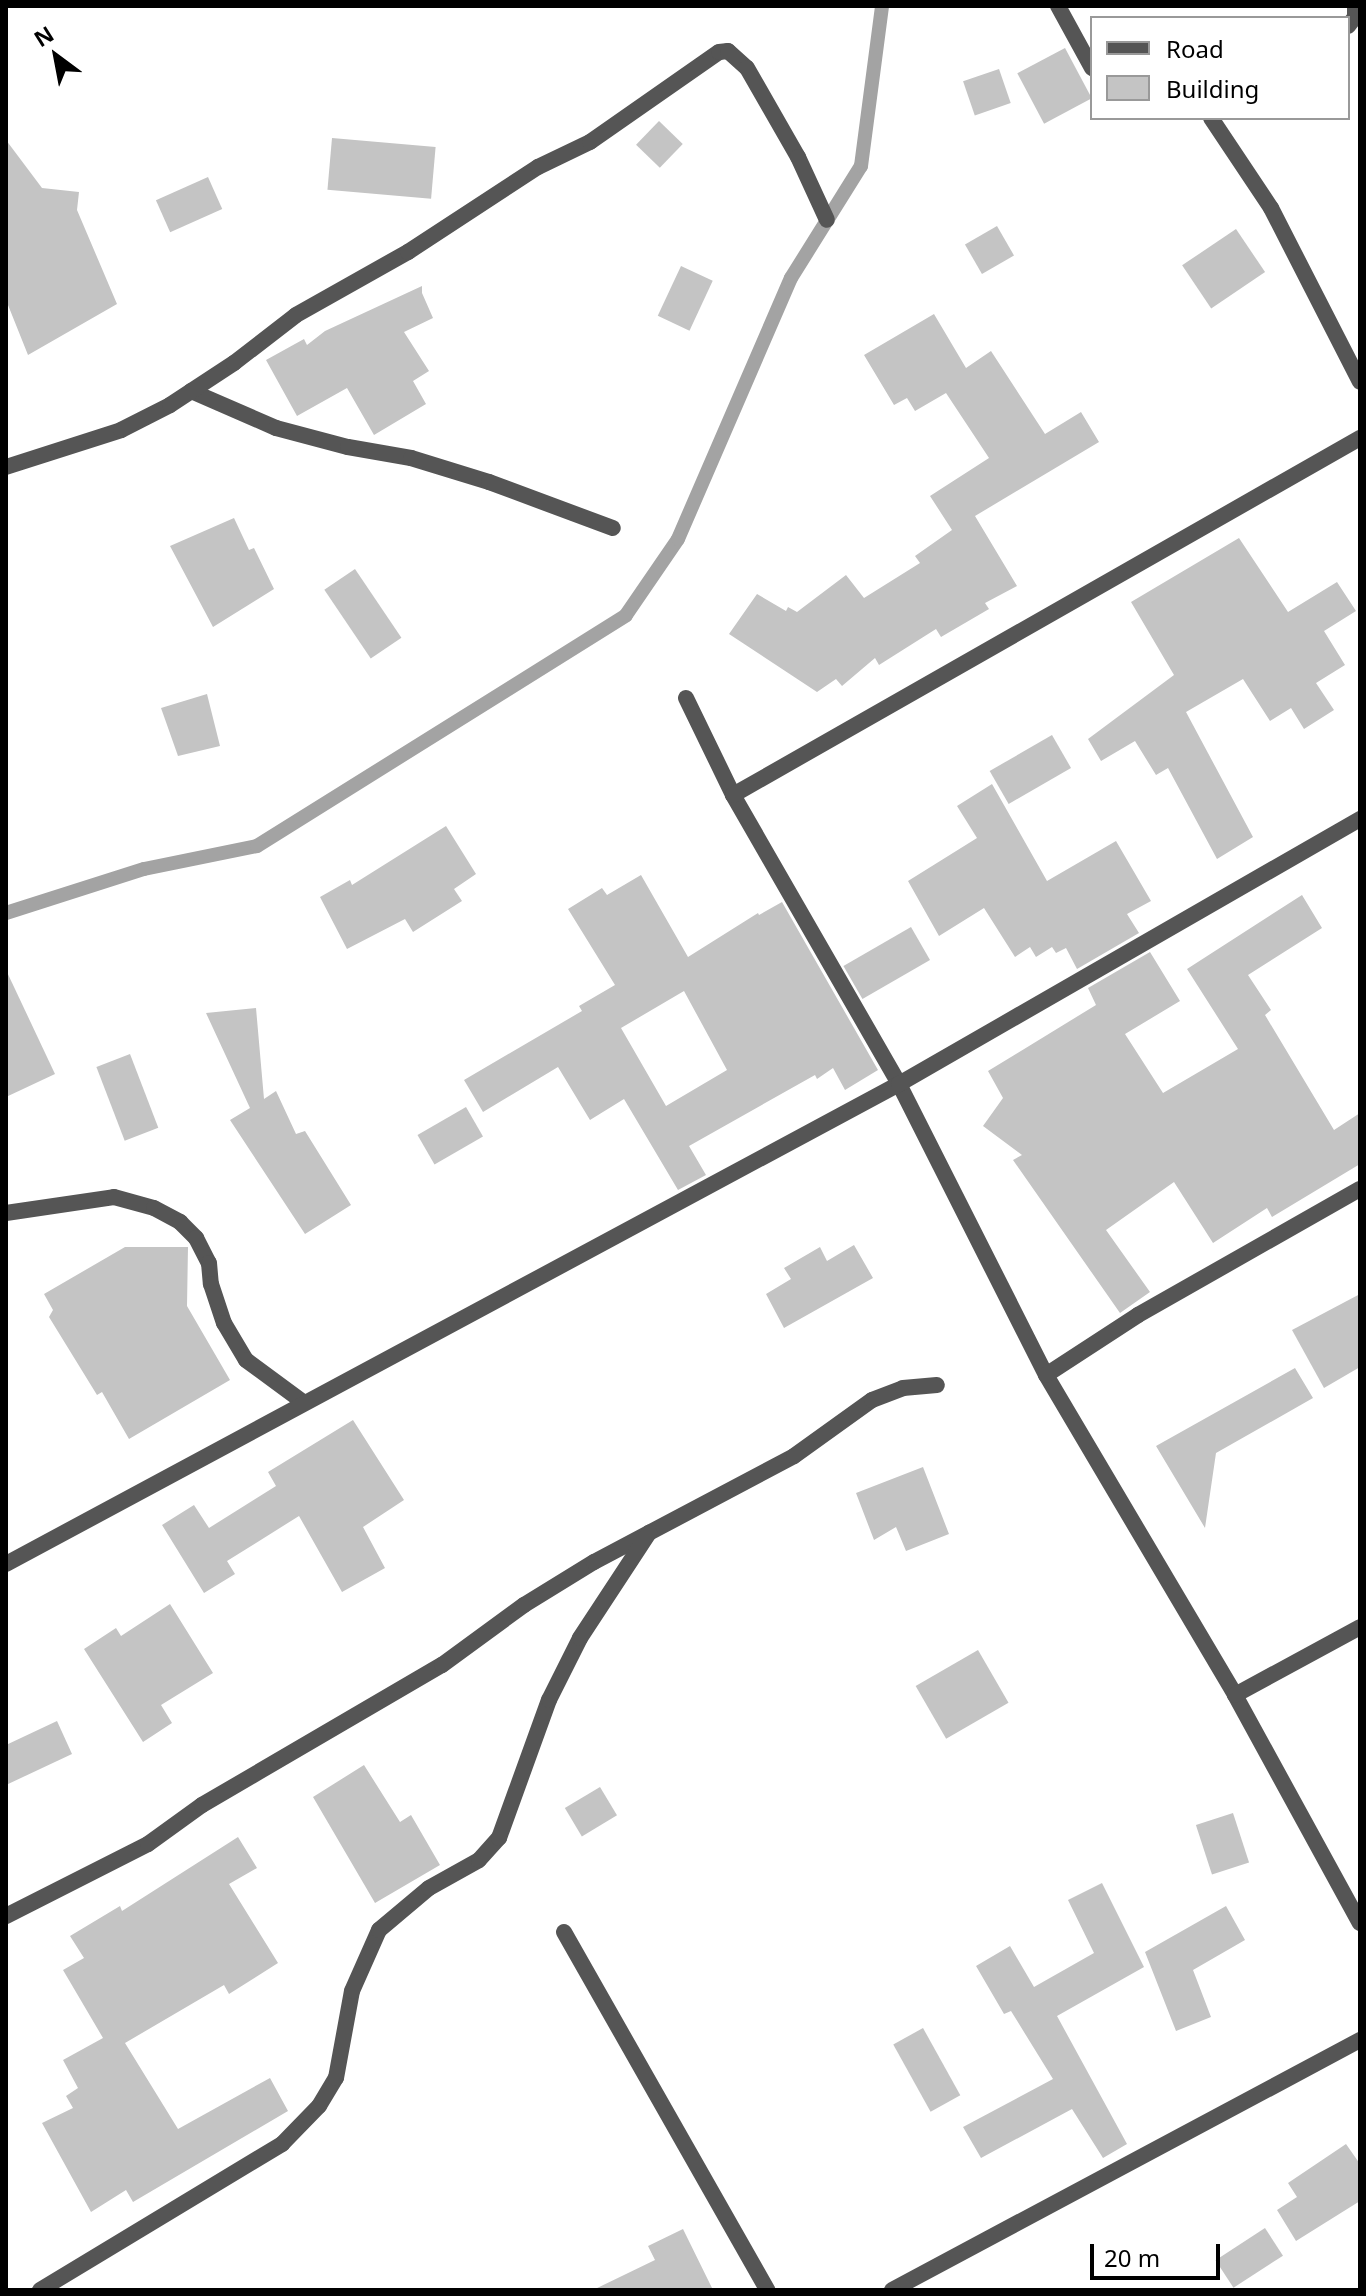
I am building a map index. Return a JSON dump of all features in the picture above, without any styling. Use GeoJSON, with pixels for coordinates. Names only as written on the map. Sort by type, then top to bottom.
{"type":"FeatureCollection","features":[{"type":"Feature","properties":{"kind":"street"},"geometry":{"type":"LineString","coordinates":[[1058,6],[1090,64]]}},
{"type":"Feature","properties":{"kind":"street"},"geometry":{"type":"LineString","coordinates":[[6,467],[121,430],[191,391],[296,315],[443,230],[538,167],[590,142],[719,52],[728,51],[747,68],[798,157],[827,220]]}},
{"type":"Feature","properties":{"kind":"street"},"geometry":{"type":"LineString","coordinates":[[1212,120],[1271,208],[1360,382]]}},
{"type":"Feature","properties":{"kind":"street"},"geometry":{"type":"LineString","coordinates":[[191,391],[276,428],[348,447],[411,458],[489,482],[613,528]]}},
{"type":"Feature","properties":{"kind":"street"},"geometry":{"type":"LineString","coordinates":[[733,795],[1360,438]]}},
{"type":"Feature","properties":{"kind":"street"},"geometry":{"type":"LineString","coordinates":[[686,698],[733,795],[899,1084],[1046,1375],[1235,1695],[1360,1923]]}},
{"type":"Feature","properties":{"kind":"street"},"geometry":{"type":"LineString","coordinates":[[6,1564],[899,1084],[1360,819]]}},
{"type":"Feature","properties":{"kind":"street"},"geometry":{"type":"LineString","coordinates":[[1046,1375],[1138,1315],[1360,1189]]}},
{"type":"Feature","properties":{"kind":"street"},"geometry":{"type":"LineString","coordinates":[[6,1213],[114,1197],[154,1208],[180,1222],[196,1238],[209,1263],[211,1284],[224,1323],[246,1360],[303,1402]]}},
{"type":"Feature","properties":{"kind":"street"},"geometry":{"type":"LineString","coordinates":[[6,1916],[148,1844],[202,1805],[442,1665],[524,1605],[650,1532],[794,1456],[872,1400],[903,1388],[937,1385]]}},
{"type":"Feature","properties":{"kind":"street"},"geometry":{"type":"LineString","coordinates":[[40,2290],[282,2144],[319,2106],[336,2078],[352,1991],[379,1930],[429,1888],[479,1860],[499,1838],[549,1700],[580,1638],[650,1532]]}},
{"type":"Feature","properties":{"kind":"street"},"geometry":{"type":"LineString","coordinates":[[1235,1695],[1360,1627]]}},
{"type":"Feature","properties":{"kind":"street"},"geometry":{"type":"LineString","coordinates":[[564,1932],[767,2290]]}},
{"type":"Feature","properties":{"kind":"street"},"geometry":{"type":"LineString","coordinates":[[892,2290],[1360,2040]]}},
{"type":"Feature","properties":{"kind":"building"},"geometry":{"type":"Polygon","coordinates":[[[1065,48],[1090,99],[1044,124],[1017,73],[1065,48]]]}},
{"type":"Feature","properties":{"kind":"building"},"geometry":{"type":"Polygon","coordinates":[[[999,69],[1011,103],[975,115],[963,81],[999,69]]]}},
{"type":"Feature","properties":{"kind":"building"},"geometry":{"type":"Polygon","coordinates":[[[659,121],[683,144],[660,168],[636,145],[659,121]]]}},
{"type":"Feature","properties":{"kind":"building"},"geometry":{"type":"Polygon","coordinates":[[[332,138],[436,147],[431,199],[327,190],[332,138]]]}},
{"type":"Feature","properties":{"kind":"building"},"geometry":{"type":"Polygon","coordinates":[[[6,140],[42,188],[79,192],[77,210],[117,304],[28,355],[6,300],[6,140]]]}},
{"type":"Feature","properties":{"kind":"building"},"geometry":{"type":"Polygon","coordinates":[[[208,177],[222,209],[170,232],[156,200],[208,177]]]}},
{"type":"Feature","properties":{"kind":"building"},"geometry":{"type":"Polygon","coordinates":[[[997,226],[1014,255],[982,274],[965,244],[997,226]]]}},
{"type":"Feature","properties":{"kind":"building"},"geometry":{"type":"Polygon","coordinates":[[[1236,229],[1265,272],[1211,308],[1182,265],[1236,229]]]}},
{"type":"Feature","properties":{"kind":"building"},"geometry":{"type":"Polygon","coordinates":[[[681,266],[713,281],[689,331],[658,316],[681,266]]]}},
{"type":"Feature","properties":{"kind":"building"},"geometry":{"type":"Polygon","coordinates":[[[422,286],[433,318],[404,332],[429,371],[413,381],[426,404],[374,435],[347,388],[297,416],[266,360],[304,339],[307,345],[325,331],[422,286]]]}},
{"type":"Feature","properties":{"kind":"building"},"geometry":{"type":"Polygon","coordinates":[[[934,314],[966,368],[991,351],[1045,434],[1081,412],[1099,442],[975,516],[1017,586],[985,603],[989,609],[941,637],[936,629],[879,665],[875,658],[842,686],[836,679],[817,692],[729,634],[757,594],[786,611],[788,607],[797,612],[846,575],[864,598],[920,563],[915,556],[952,530],[930,496],[989,458],[946,393],[915,411],[907,398],[894,405],[864,355],[934,314]]]}},
{"type":"Feature","properties":{"kind":"building"},"geometry":{"type":"Polygon","coordinates":[[[234,518],[249,550],[254,548],[274,589],[213,627],[170,546],[234,518]]]}},
{"type":"Feature","properties":{"kind":"building"},"geometry":{"type":"Polygon","coordinates":[[[1239,538],[1288,612],[1337,582],[1356,611],[1324,631],[1345,665],[1316,683],[1334,710],[1304,729],[1291,708],[1270,721],[1243,679],[1186,712],[1253,837],[1217,859],[1168,768],[1156,775],[1135,741],[1101,761],[1088,739],[1174,675],[1131,602],[1239,538]]]}},
{"type":"Feature","properties":{"kind":"building"},"geometry":{"type":"Polygon","coordinates":[[[355,569],[401,638],[371,659],[324,590],[355,569]]]}},
{"type":"Feature","properties":{"kind":"building"},"geometry":{"type":"Polygon","coordinates":[[[207,694],[220,746],[178,756],[161,708],[207,694]]]}},
{"type":"Feature","properties":{"kind":"building"},"geometry":{"type":"Polygon","coordinates":[[[1052,735],[1071,768],[1009,804],[990,771],[1052,735]]]}},
{"type":"Feature","properties":{"kind":"building"},"geometry":{"type":"Polygon","coordinates":[[[992,784],[1047,881],[1116,841],[1151,901],[1127,914],[1139,933],[1077,969],[1066,948],[1056,953],[1052,947],[1036,957],[1030,947],[1015,957],[984,908],[939,936],[908,881],[977,838],[957,806],[992,784]]]}},
{"type":"Feature","properties":{"kind":"building"},"geometry":{"type":"Polygon","coordinates":[[[446,826],[476,874],[454,889],[462,901],[413,932],[405,919],[347,949],[320,897],[350,880],[352,885],[446,826]]]}},
{"type":"Feature","properties":{"kind":"building"},"geometry":{"type":"Polygon","coordinates":[[[641,875],[688,957],[758,913],[782,902],[878,1070],[845,1090],[833,1068],[817,1079],[815,1075],[689,1146],[706,1175],[678,1190],[624,1099],[590,1120],[558,1067],[483,1112],[464,1080],[582,1011],[579,1006],[615,985],[568,909],[602,888],[607,895],[641,875]],[[684,991],[621,1028],[666,1106],[727,1070],[684,991]]]}},
{"type":"Feature","properties":{"kind":"building"},"geometry":{"type":"Polygon","coordinates":[[[1302,895],[1322,928],[1248,975],[1271,1010],[1265,1015],[1334,1130],[1360,1113],[1360,1164],[1272,1217],[1267,1208],[1213,1243],[1174,1182],[1106,1230],[1150,1292],[1120,1313],[1013,1160],[1022,1155],[983,1126],[1003,1098],[988,1071],[1096,1005],[1088,988],[1150,952],[1180,1001],[1125,1034],[1163,1093],[1238,1049],[1187,969],[1302,895]]]}},
{"type":"Feature","properties":{"kind":"building"},"geometry":{"type":"Polygon","coordinates":[[[911,927],[930,960],[862,999],[843,966],[911,927]]]}},
{"type":"Feature","properties":{"kind":"building"},"geometry":{"type":"Polygon","coordinates":[[[6,970],[55,1074],[6,1097],[6,970]]]}},
{"type":"Feature","properties":{"kind":"building"},"geometry":{"type":"Polygon","coordinates":[[[256,1008],[264,1099],[276,1091],[296,1134],[305,1131],[351,1205],[305,1234],[230,1120],[250,1108],[206,1013],[256,1008]]]}},
{"type":"Feature","properties":{"kind":"building"},"geometry":{"type":"Polygon","coordinates":[[[130,1054],[158,1128],[125,1141],[96,1067],[130,1054]]]}},
{"type":"Feature","properties":{"kind":"building"},"geometry":{"type":"Polygon","coordinates":[[[466,1107],[483,1136],[435,1164],[418,1135],[466,1107]]]}},
{"type":"Feature","properties":{"kind":"building"},"geometry":{"type":"Polygon","coordinates":[[[854,1245],[873,1278],[784,1328],[766,1294],[791,1279],[784,1268],[820,1247],[827,1261],[854,1245]]]}},
{"type":"Feature","properties":{"kind":"building"},"geometry":{"type":"Polygon","coordinates":[[[125,1247],[188,1247],[187,1306],[230,1380],[129,1439],[102,1392],[97,1395],[49,1317],[53,1310],[44,1294],[125,1247]]]}},
{"type":"Feature","properties":{"kind":"building"},"geometry":{"type":"Polygon","coordinates":[[[1360,1294],[1360,1367],[1324,1388],[1292,1330],[1360,1294]]]}},
{"type":"Feature","properties":{"kind":"building"},"geometry":{"type":"Polygon","coordinates":[[[1295,1368],[1313,1398],[1216,1453],[1205,1528],[1156,1446],[1295,1368]]]}},
{"type":"Feature","properties":{"kind":"building"},"geometry":{"type":"Polygon","coordinates":[[[353,1420],[404,1500],[363,1527],[385,1568],[342,1592],[299,1516],[227,1561],[235,1574],[204,1593],[162,1525],[194,1505],[209,1528],[276,1486],[268,1472],[353,1420]]]}},
{"type":"Feature","properties":{"kind":"building"},"geometry":{"type":"Polygon","coordinates":[[[923,1467],[949,1534],[906,1551],[896,1527],[874,1540],[856,1493],[923,1467]]]}},
{"type":"Feature","properties":{"kind":"building"},"geometry":{"type":"Polygon","coordinates":[[[170,1604],[213,1673],[161,1705],[172,1723],[143,1742],[84,1649],[116,1628],[121,1636],[170,1604]]]}},
{"type":"Feature","properties":{"kind":"building"},"geometry":{"type":"Polygon","coordinates":[[[978,1650],[1009,1703],[946,1739],[916,1686],[978,1650]]]}},
{"type":"Feature","properties":{"kind":"building"},"geometry":{"type":"Polygon","coordinates":[[[57,1721],[72,1754],[6,1785],[6,1745],[57,1721]]]}},
{"type":"Feature","properties":{"kind":"building"},"geometry":{"type":"Polygon","coordinates":[[[364,1765],[400,1822],[411,1815],[440,1865],[375,1903],[313,1797],[364,1765]]]}},
{"type":"Feature","properties":{"kind":"building"},"geometry":{"type":"Polygon","coordinates":[[[600,1787],[617,1815],[582,1836],[565,1808],[600,1787]]]}},
{"type":"Feature","properties":{"kind":"building"},"geometry":{"type":"Polygon","coordinates":[[[1233,1813],[1249,1862],[1212,1875],[1196,1825],[1233,1813]]]}},
{"type":"Feature","properties":{"kind":"building"},"geometry":{"type":"Polygon","coordinates":[[[238,1837],[257,1868],[229,1884],[278,1963],[229,1994],[224,1985],[125,2043],[178,2129],[270,2078],[288,2111],[133,2202],[126,2190],[91,2212],[42,2123],[73,2108],[66,2096],[78,2088],[63,2060],[103,2038],[63,1970],[84,1958],[70,1936],[120,1906],[122,1911],[238,1837]]]}},
{"type":"Feature","properties":{"kind":"building"},"geometry":{"type":"Polygon","coordinates":[[[1102,1883],[1144,1967],[1057,2016],[1127,2144],[1103,2158],[1072,2109],[981,2158],[963,2127],[1053,2079],[1011,2011],[1004,2014],[976,1966],[1010,1946],[1034,1987],[1094,1953],[1068,1900],[1102,1883]]]}},
{"type":"Feature","properties":{"kind":"building"},"geometry":{"type":"Polygon","coordinates":[[[1226,1906],[1245,1940],[1193,1970],[1211,2017],[1176,2031],[1145,1952],[1226,1906]]]}},
{"type":"Feature","properties":{"kind":"building"},"geometry":{"type":"Polygon","coordinates":[[[923,2028],[960,2095],[931,2112],[893,2044],[923,2028]]]}},
{"type":"Feature","properties":{"kind":"building"},"geometry":{"type":"Polygon","coordinates":[[[1346,2144],[1360,2164],[1360,2201],[1296,2241],[1277,2210],[1297,2197],[1288,2183],[1346,2144]]]}},
{"type":"Feature","properties":{"kind":"building"},"geometry":{"type":"Polygon","coordinates":[[[1265,2228],[1283,2256],[1233,2288],[1216,2260],[1265,2228]]]}},
{"type":"Feature","properties":{"kind":"building"},"geometry":{"type":"Polygon","coordinates":[[[683,2229],[713,2290],[593,2290],[655,2260],[648,2246],[683,2229]]]}},
{"type":"Feature","properties":{"kind":"waterway"},"geometry":{"type":"LineString","coordinates":[[6,913],[144,869],[257,846],[626,615],[678,539],[791,278],[861,166],[882,6]]}}]}
